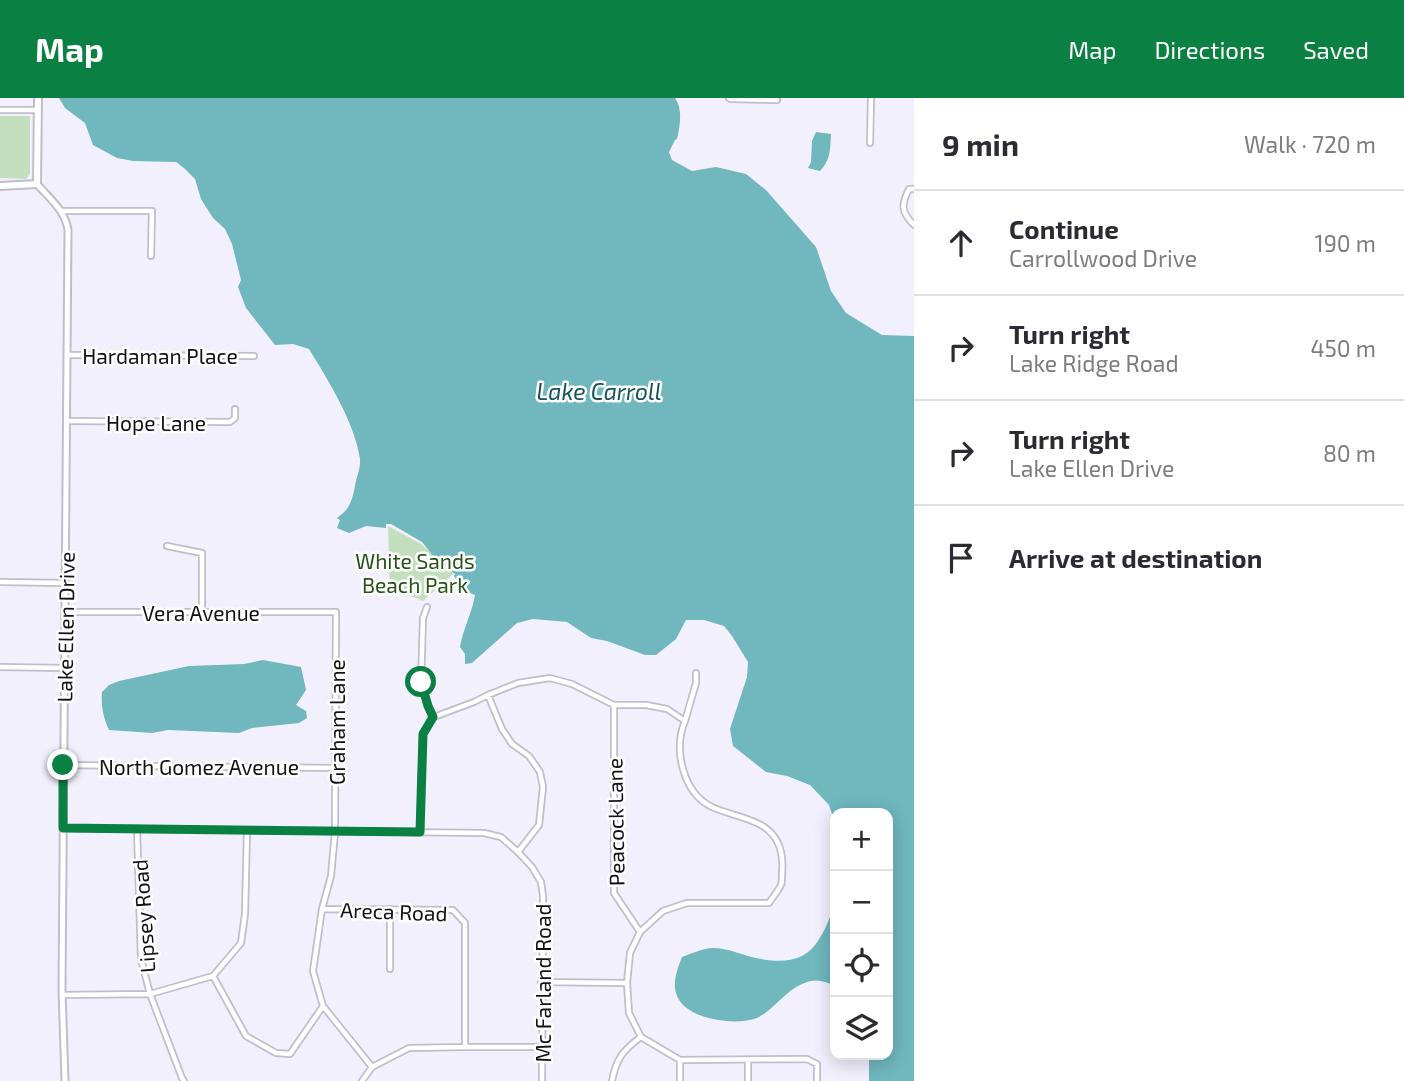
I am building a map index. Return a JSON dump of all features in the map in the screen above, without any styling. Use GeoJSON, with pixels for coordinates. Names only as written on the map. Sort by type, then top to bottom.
{"type":"FeatureCollection","features":[{"type":"Feature","properties":{"kind":"main road"},"geometry":{"type":"LineString","coordinates":[[0,186],[37,184],[38,98]]}},
{"type":"Feature","properties":{"kind":"street"},"geometry":{"type":"LineString","coordinates":[[729,98],[777,100]]}},
{"type":"Feature","properties":{"kind":"street"},"geometry":{"type":"LineString","coordinates":[[870,143],[871,98]]}},
{"type":"Feature","properties":{"kind":"street"},"geometry":{"type":"LineString","coordinates":[[0,110],[37,110]]}},
{"type":"Feature","properties":{"kind":"street","name":"Lake Ellen Drive"},"geometry":{"type":"LineString","coordinates":[[37,184],[61,211],[67,220],[68,230],[62,995],[65,1081]]}},
{"type":"Feature","properties":{"kind":"street"},"geometry":{"type":"LineString","coordinates":[[914,189],[909,189],[903,202],[905,216],[914,225]]}},
{"type":"Feature","properties":{"kind":"street"},"geometry":{"type":"LineString","coordinates":[[61,211],[152,211],[151,256]]}},
{"type":"Feature","properties":{"kind":"street","name":"Hardaman Place"},"geometry":{"type":"LineString","coordinates":[[67,355],[254,356]]}},
{"type":"Feature","properties":{"kind":"street","name":"Hope Lane"},"geometry":{"type":"LineString","coordinates":[[67,421],[230,422],[234,418],[235,409]]}},
{"type":"Feature","properties":{"kind":"street"},"geometry":{"type":"LineString","coordinates":[[167,546],[202,553],[202,613]]}},
{"type":"Feature","properties":{"kind":"street"},"geometry":{"type":"LineString","coordinates":[[0,582],[66,583]]}},
{"type":"Feature","properties":{"kind":"street"},"geometry":{"type":"LineString","coordinates":[[427,607],[423,618],[421,682],[433,717]]}},
{"type":"Feature","properties":{"kind":"street","name":"Vera Avenue"},"geometry":{"type":"LineString","coordinates":[[65,612],[337,612]]}},
{"type":"Feature","properties":{"kind":"street","name":"Graham Lane"},"geometry":{"type":"LineString","coordinates":[[323,1006],[313,971],[322,909],[331,876],[335,832],[337,612]]}},
{"type":"Feature","properties":{"kind":"street"},"geometry":{"type":"LineString","coordinates":[[0,667],[64,668]]}},
{"type":"Feature","properties":{"kind":"street"},"geometry":{"type":"LineString","coordinates":[[696,673],[696,683],[682,728],[680,757],[686,778],[698,797],[712,807],[756,822],[770,830],[779,844],[784,861],[781,884],[769,903],[687,903],[663,911],[640,932],[629,953],[629,1013],[641,1037],[680,1060],[807,1059],[817,1064],[817,1081]]}},
{"type":"Feature","properties":{"kind":"street"},"geometry":{"type":"LineString","coordinates":[[420,832],[423,734],[433,717],[518,683],[550,678],[572,684],[614,705],[646,705],[667,709],[685,721]]}},
{"type":"Feature","properties":{"kind":"street"},"geometry":{"type":"LineString","coordinates":[[63,828],[484,833],[502,838],[518,852],[539,825],[543,787],[540,772],[529,756],[512,744],[502,729],[488,695]]}},
{"type":"Feature","properties":{"kind":"street","name":"Peacock Lane"},"geometry":{"type":"LineString","coordinates":[[614,705],[614,893],[640,932]]}},
{"type":"Feature","properties":{"kind":"street","name":"North Gomez Avenue"},"geometry":{"type":"LineString","coordinates":[[63,765],[335,768]]}},
{"type":"Feature","properties":{"kind":"street","name":"Lipsey Road"},"geometry":{"type":"LineString","coordinates":[[137,829],[141,959],[150,995],[184,1081]]}},
{"type":"Feature","properties":{"kind":"street"},"geometry":{"type":"LineString","coordinates":[[62,995],[150,995],[213,976],[241,943],[245,914],[247,830]]}},
{"type":"Feature","properties":{"kind":"street","name":"Mc Farland Road"},"geometry":{"type":"LineString","coordinates":[[518,852],[541,881],[543,896],[542,1081]]}},
{"type":"Feature","properties":{"kind":"street","name":"Areca Road"},"geometry":{"type":"LineString","coordinates":[[322,909],[453,909],[465,923],[465,1046]]}},
{"type":"Feature","properties":{"kind":"street"},"geometry":{"type":"LineString","coordinates":[[390,909],[390,969]]}},
{"type":"Feature","properties":{"kind":"street"},"geometry":{"type":"LineString","coordinates":[[213,976],[246,1036],[276,1053],[290,1054],[323,1006],[372,1067]]}},
{"type":"Feature","properties":{"kind":"street"},"geometry":{"type":"LineString","coordinates":[[541,982],[627,983]]}},
{"type":"Feature","properties":{"kind":"street"},"geometry":{"type":"LineString","coordinates":[[612,1081],[621,1054],[641,1037]]}},
{"type":"Feature","properties":{"kind":"street"},"geometry":{"type":"LineString","coordinates":[[362,1081],[372,1067],[409,1048],[542,1047]]}},
{"type":"Feature","properties":{"kind":"street"},"geometry":{"type":"LineString","coordinates":[[680,1060],[680,1081]]}},
{"type":"Feature","properties":{"kind":"street"},"geometry":{"type":"LineString","coordinates":[[748,1061],[748,1081]]}},
{"type":"Feature","properties":{"kind":"green space"},"geometry":{"type":"Polygon","coordinates":[[[0,116],[30,116],[30,174],[26,179],[0,178],[0,116]]]}},
{"type":"Feature","properties":{"kind":"green space","name":"White Sands Beach Park"},"geometry":{"type":"Polygon","coordinates":[[[388,526],[421,544],[454,573],[423,601],[390,588],[388,526]]]}},
{"type":"Feature","properties":{"kind":"water","name":"Lake Carroll"},"geometry":{"type":"Polygon","coordinates":[[[59,98],[675,98],[680,118],[677,139],[669,152],[672,160],[692,171],[716,167],[746,174],[766,190],[816,247],[831,291],[846,313],[882,335],[914,336],[914,1081],[869,1081],[869,1060],[893,1060],[893,808],[830,808],[810,785],[787,776],[766,772],[733,746],[730,729],[747,677],[748,662],[724,626],[704,620],[686,620],[676,639],[656,655],[645,655],[591,638],[567,622],[533,619],[517,623],[472,663],[465,664],[465,654],[460,647],[475,595],[465,591],[455,574],[434,557],[422,542],[391,524],[386,524],[386,528],[366,526],[349,533],[337,528],[340,520],[337,518],[348,508],[360,466],[353,431],[340,402],[309,349],[293,344],[275,345],[246,308],[238,287],[241,280],[232,244],[225,229],[213,218],[201,199],[195,179],[176,162],[117,158],[93,145],[85,123],[65,108],[59,98]]]}},
{"type":"Feature","properties":{"kind":"water"},"geometry":{"type":"Polygon","coordinates":[[[816,132],[831,134],[828,158],[820,171],[808,168],[816,132]]]}},
{"type":"Feature","properties":{"kind":"water"},"geometry":{"type":"Polygon","coordinates":[[[263,660],[301,667],[306,690],[296,705],[306,711],[307,718],[299,723],[252,728],[239,733],[109,730],[105,721],[102,692],[119,681],[189,666],[244,664],[263,660]]]}},
{"type":"Feature","properties":{"kind":"water"},"geometry":{"type":"Polygon","coordinates":[[[830,916],[830,984],[818,981],[805,983],[789,992],[757,1018],[726,1021],[702,1016],[684,1006],[678,998],[675,983],[682,957],[713,948],[774,961],[788,960],[809,951],[823,932],[830,916]]]}},
{"type":"Feature","properties":{"kind":"route"},"geometry":{"type":"LineString","coordinates":[[63,765],[63,828],[420,832],[423,734],[433,717],[421,682]]}}]}
